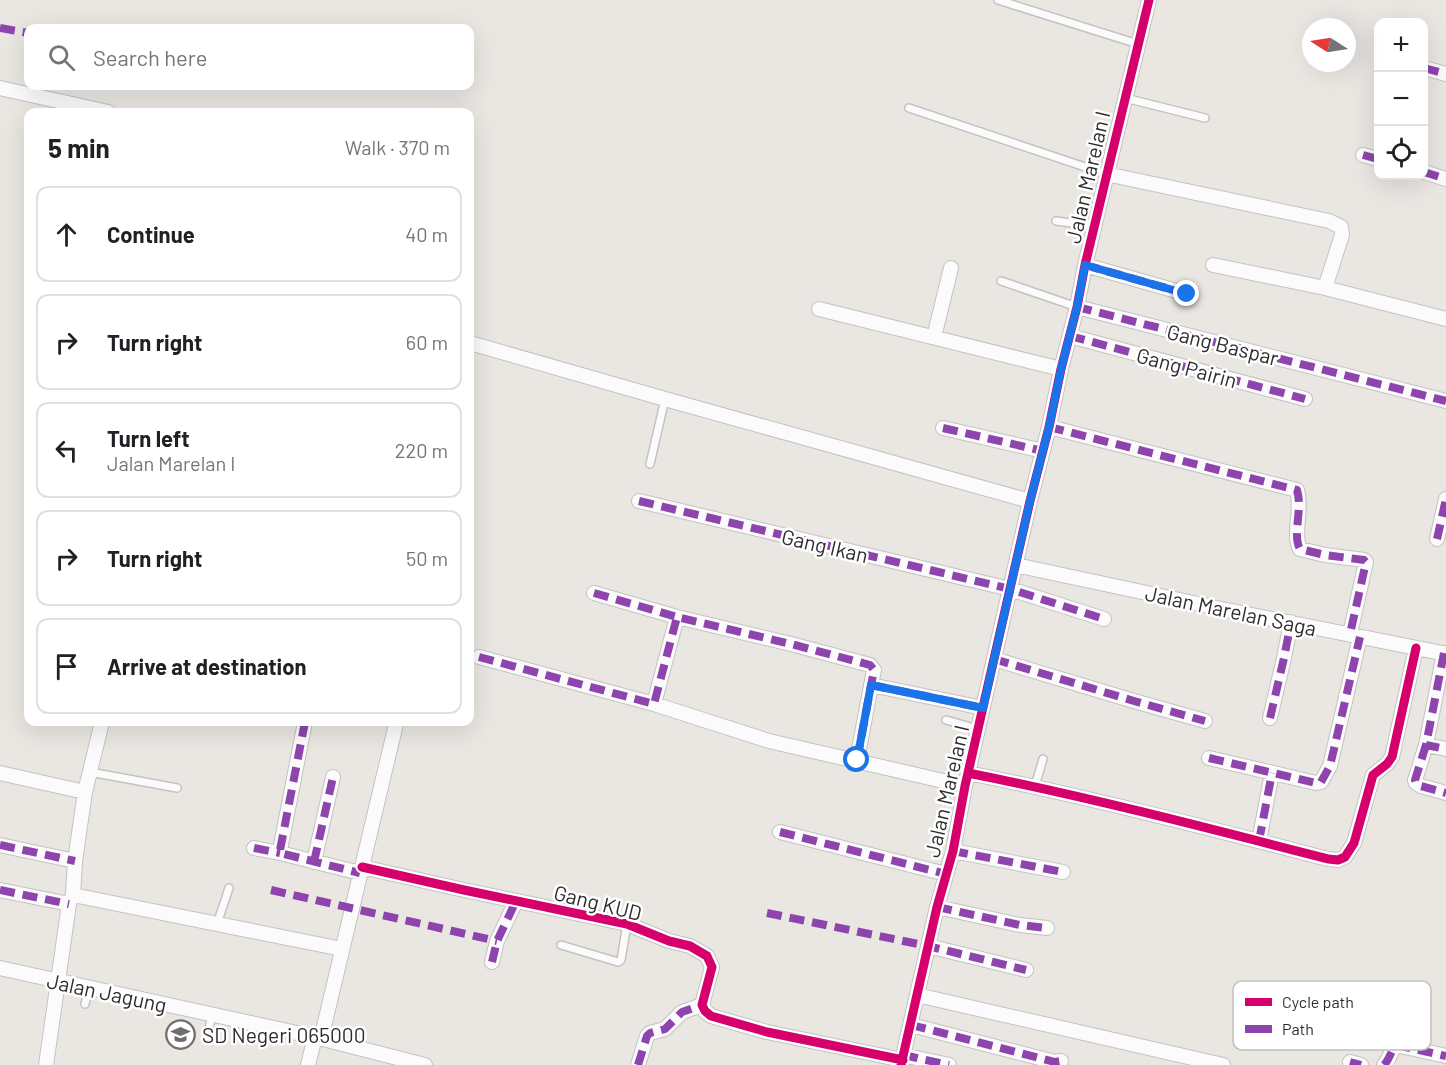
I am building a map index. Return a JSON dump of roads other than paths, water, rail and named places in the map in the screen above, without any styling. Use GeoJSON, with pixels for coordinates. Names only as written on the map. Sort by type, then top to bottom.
{"type":"FeatureCollection","features":[{"type":"Feature","properties":{"kind":"street","name":"Jalan Marelan I"},"geometry":{"type":"LineString","coordinates":[[902,1060],[953,851],[978,729],[1094,226],[1149,0]]}},
{"type":"Feature","properties":{"kind":"street"},"geometry":{"type":"LineString","coordinates":[[1428,69],[1446,74]]}},
{"type":"Feature","properties":{"kind":"street"},"geometry":{"type":"LineString","coordinates":[[0,87],[91,108]]}},
{"type":"Feature","properties":{"kind":"street"},"geometry":{"type":"LineString","coordinates":[[1363,155],[1374,158]]}},
{"type":"Feature","properties":{"kind":"street"},"geometry":{"type":"LineString","coordinates":[[1428,173],[1446,179]]}},
{"type":"Feature","properties":{"kind":"street"},"geometry":{"type":"LineString","coordinates":[[1107,174],[1336,224],[1341,227],[1342,235],[1325,288]]}},
{"type":"Feature","properties":{"kind":"street"},"geometry":{"type":"LineString","coordinates":[[1085,265],[1187,294]]}},
{"type":"Feature","properties":{"kind":"street"},"geometry":{"type":"LineString","coordinates":[[1213,265],[1325,288],[1446,319]]}},
{"type":"Feature","properties":{"kind":"street"},"geometry":{"type":"LineString","coordinates":[[934,338],[951,268]]}},
{"type":"Feature","properties":{"kind":"street","name":"Gang Baspar"},"geometry":{"type":"LineString","coordinates":[[1077,307],[1446,400]]}},
{"type":"Feature","properties":{"kind":"street"},"geometry":{"type":"LineString","coordinates":[[819,309],[1061,369]]}},
{"type":"Feature","properties":{"kind":"street","name":"Gang Pairin"},"geometry":{"type":"LineString","coordinates":[[1070,336],[1305,399]]}},
{"type":"Feature","properties":{"kind":"street"},"geometry":{"type":"LineString","coordinates":[[474,345],[1030,501]]}},
{"type":"Feature","properties":{"kind":"street"},"geometry":{"type":"LineString","coordinates":[[1049,427],[1297,490],[1300,509],[1297,543],[1299,549],[1366,562],[1335,748],[1325,776],[1316,783],[1209,758]]}},
{"type":"Feature","properties":{"kind":"street"},"geometry":{"type":"LineString","coordinates":[[943,428],[1042,452]]}},
{"type":"Feature","properties":{"kind":"street"},"geometry":{"type":"LineString","coordinates":[[1437,539],[1446,499]]}},
{"type":"Feature","properties":{"kind":"street","name":"Gang Ikan"},"geometry":{"type":"LineString","coordinates":[[639,501],[1010,590],[1104,619]]}},
{"type":"Feature","properties":{"kind":"street","name":"Jalan Marelan Saga"},"geometry":{"type":"LineString","coordinates":[[1016,565],[1445,654]]}},
{"type":"Feature","properties":{"kind":"street"},"geometry":{"type":"LineString","coordinates":[[594,593],[677,617],[870,665],[874,670],[857,760]]}},
{"type":"Feature","properties":{"kind":"street"},"geometry":{"type":"LineString","coordinates":[[654,704],[677,617]]}},
{"type":"Feature","properties":{"kind":"street"},"geometry":{"type":"LineString","coordinates":[[1270,718],[1291,622]]}},
{"type":"Feature","properties":{"kind":"street"},"geometry":{"type":"LineString","coordinates":[[479,657],[654,704],[769,741],[967,780],[1035,786],[1338,860],[1345,858],[1354,843],[1373,775],[1392,757],[1416,648]]}},
{"type":"Feature","properties":{"kind":"street"},"geometry":{"type":"LineString","coordinates":[[1445,654],[1426,745],[1415,780],[1421,786],[1446,793]]}},
{"type":"Feature","properties":{"kind":"street"},"geometry":{"type":"LineString","coordinates":[[994,659],[1205,721]]}},
{"type":"Feature","properties":{"kind":"street"},"geometry":{"type":"LineString","coordinates":[[871,685],[983,708]]}},
{"type":"Feature","properties":{"kind":"street"},"geometry":{"type":"LineString","coordinates":[[46,1065],[85,792],[101,726]]}},
{"type":"Feature","properties":{"kind":"street"},"geometry":{"type":"LineString","coordinates":[[280,853],[305,726]]}},
{"type":"Feature","properties":{"kind":"street"},"geometry":{"type":"LineString","coordinates":[[308,1065],[318,1038],[342,949],[395,726]]}},
{"type":"Feature","properties":{"kind":"street"},"geometry":{"type":"LineString","coordinates":[[1426,745],[1446,749]]}},
{"type":"Feature","properties":{"kind":"street"},"geometry":{"type":"LineString","coordinates":[[0,773],[85,792]]}},
{"type":"Feature","properties":{"kind":"street"},"geometry":{"type":"LineString","coordinates":[[1259,841],[1272,773]]}},
{"type":"Feature","properties":{"kind":"street"},"geometry":{"type":"LineString","coordinates":[[314,862],[333,777]]}},
{"type":"Feature","properties":{"kind":"street"},"geometry":{"type":"LineString","coordinates":[[780,832],[946,874]]}},
{"type":"Feature","properties":{"kind":"street"},"geometry":{"type":"LineString","coordinates":[[0,845],[75,861]]}},
{"type":"Feature","properties":{"kind":"street","name":"Gang KUD"},"geometry":{"type":"LineString","coordinates":[[254,848],[627,924],[669,941],[690,946],[707,956],[712,967],[702,1005]]}},
{"type":"Feature","properties":{"kind":"street"},"geometry":{"type":"LineString","coordinates":[[953,851],[1063,872]]}},
{"type":"Feature","properties":{"kind":"street"},"geometry":{"type":"LineString","coordinates":[[0,890],[217,924],[342,949]]}},
{"type":"Feature","properties":{"kind":"street"},"geometry":{"type":"LineString","coordinates":[[492,962],[497,942],[516,902]]}},
{"type":"Feature","properties":{"kind":"street"},"geometry":{"type":"LineString","coordinates":[[938,907],[1020,925],[1047,928]]}},
{"type":"Feature","properties":{"kind":"street"},"geometry":{"type":"LineString","coordinates":[[928,946],[1026,970]]}},
{"type":"Feature","properties":{"kind":"street","name":"Jalan Jagung"},"geometry":{"type":"LineString","coordinates":[[0,968],[318,1038],[425,1065]]}},
{"type":"Feature","properties":{"kind":"street"},"geometry":{"type":"LineString","coordinates":[[917,995],[1223,1065]]}},
{"type":"Feature","properties":{"kind":"street"},"geometry":{"type":"LineString","coordinates":[[638,1065],[650,1033],[664,1029],[682,1012],[702,1005],[711,1016],[767,1032],[902,1060],[949,1065]]}},
{"type":"Feature","properties":{"kind":"street"},"geometry":{"type":"LineString","coordinates":[[911,1025],[1055,1062],[1061,1061]]}},
{"type":"Feature","properties":{"kind":"street"},"geometry":{"type":"LineString","coordinates":[[1384,1065],[1393,1050]]}},
{"type":"Feature","properties":{"kind":"street"},"geometry":{"type":"LineString","coordinates":[[1419,1050],[1446,1056]]}},
{"type":"Feature","properties":{"kind":"lane"},"geometry":{"type":"LineString","coordinates":[[998,0],[1138,44]]}},
{"type":"Feature","properties":{"kind":"lane"},"geometry":{"type":"LineString","coordinates":[[1125,98],[1205,118]]}},
{"type":"Feature","properties":{"kind":"lane"},"geometry":{"type":"LineString","coordinates":[[909,108],[1107,174]]}},
{"type":"Feature","properties":{"kind":"lane"},"geometry":{"type":"LineString","coordinates":[[1056,221],[1094,226]]}},
{"type":"Feature","properties":{"kind":"lane","name":"Gang Baspar"},"geometry":{"type":"LineString","coordinates":[[1001,281],[1077,307]]}},
{"type":"Feature","properties":{"kind":"lane"},"geometry":{"type":"LineString","coordinates":[[650,464],[664,399]]}},
{"type":"Feature","properties":{"kind":"lane"},"geometry":{"type":"LineString","coordinates":[[946,720],[978,729]]}},
{"type":"Feature","properties":{"kind":"lane"},"geometry":{"type":"LineString","coordinates":[[1035,786],[1043,759]]}},
{"type":"Feature","properties":{"kind":"lane"},"geometry":{"type":"LineString","coordinates":[[90,772],[177,788]]}},
{"type":"Feature","properties":{"kind":"lane"},"geometry":{"type":"LineString","coordinates":[[217,924],[229,888]]}},
{"type":"Feature","properties":{"kind":"lane"},"geometry":{"type":"LineString","coordinates":[[561,945],[618,962],[623,952],[627,924]]}},
{"type":"Feature","properties":{"kind":"lane"},"geometry":{"type":"LineString","coordinates":[[85,1004],[89,988]]}},
{"type":"Feature","properties":{"kind":"lane"},"geometry":{"type":"LineString","coordinates":[[208,1032],[212,1015]]}},
{"type":"Feature","properties":{"kind":"place","name":"SD Negeri 065000"},"geometry":{"type":"Point","coordinates":[181,1034]}}]}
